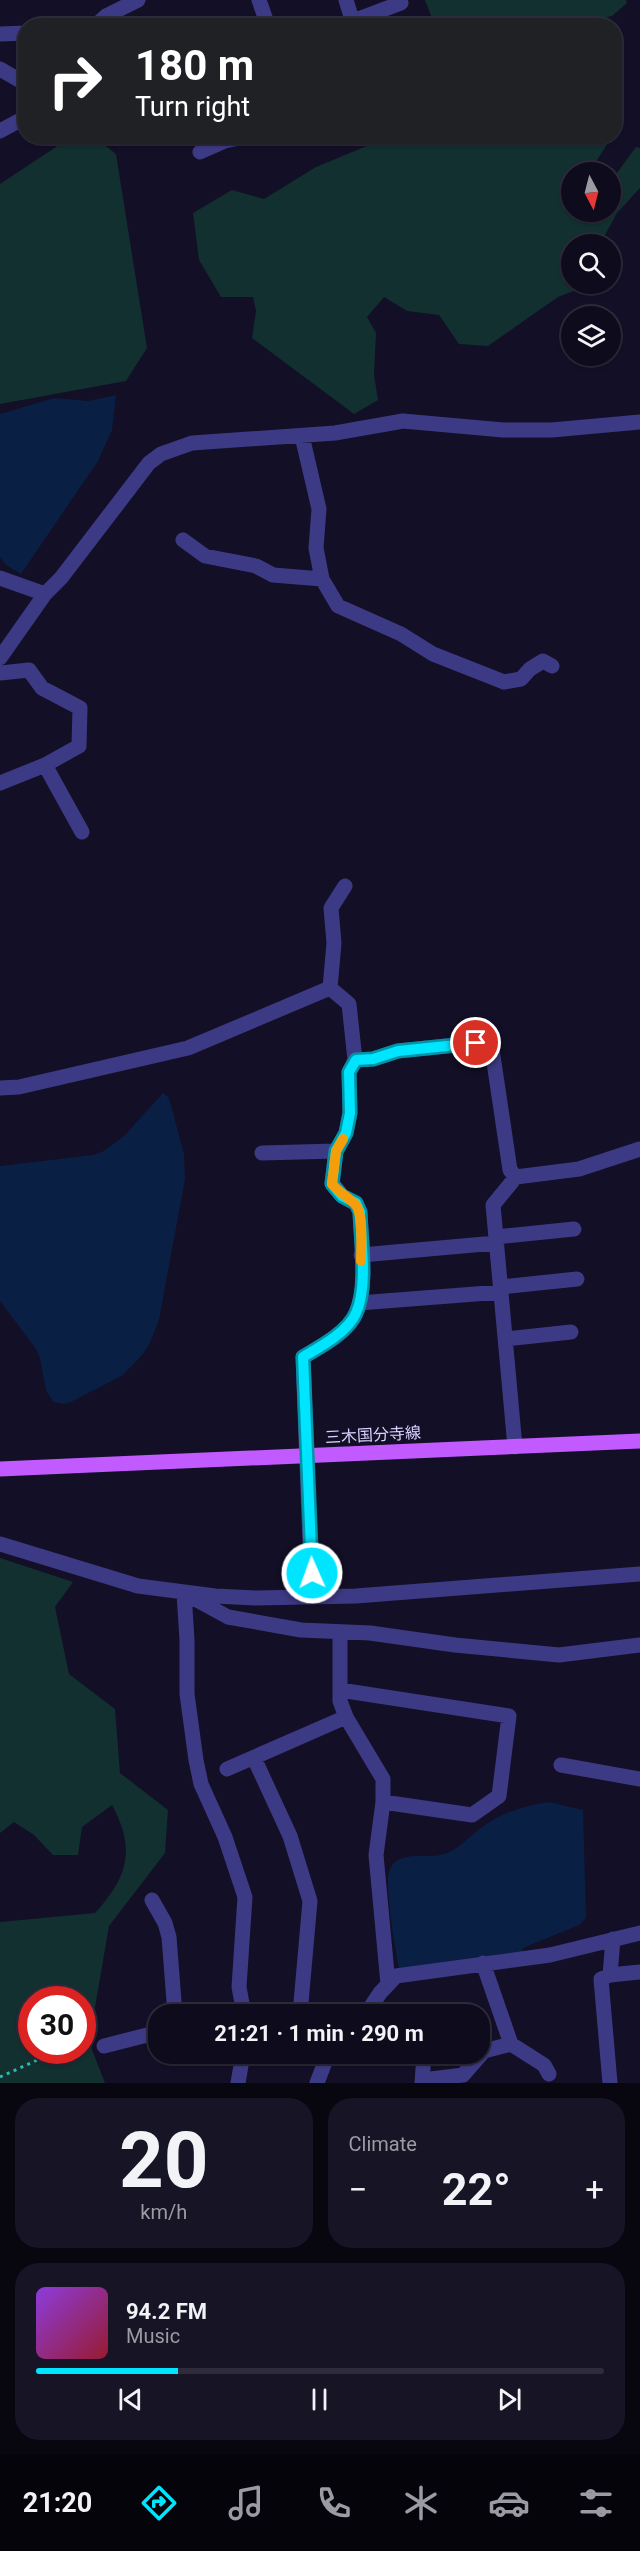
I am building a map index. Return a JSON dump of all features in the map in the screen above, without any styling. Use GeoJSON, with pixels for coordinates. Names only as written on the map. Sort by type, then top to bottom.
{"type":"FeatureCollection","features":[{"type":"Feature","properties":{"kind":"main road","name":"三木国分寺線"},"geometry":{"type":"LineString","coordinates":[[0,1469],[640,1441]]}},
{"type":"Feature","properties":{"kind":"street"},"geometry":{"type":"LineString","coordinates":[[104,18],[138,0]]}},
{"type":"Feature","properties":{"kind":"street"},"geometry":{"type":"LineString","coordinates":[[259,0],[265,18]]}},
{"type":"Feature","properties":{"kind":"street"},"geometry":{"type":"LineString","coordinates":[[346,0],[351,18]]}},
{"type":"Feature","properties":{"kind":"street"},"geometry":{"type":"LineString","coordinates":[[365,18],[401,3]]}},
{"type":"Feature","properties":{"kind":"street"},"geometry":{"type":"LineString","coordinates":[[0,34],[18,33]]}},
{"type":"Feature","properties":{"kind":"street"},"geometry":{"type":"LineString","coordinates":[[0,69],[18,79]]}},
{"type":"Feature","properties":{"kind":"street"},"geometry":{"type":"LineString","coordinates":[[0,131],[18,121]]}},
{"type":"Feature","properties":{"kind":"street"},"geometry":{"type":"LineString","coordinates":[[200,152],[215,144]]}},
{"type":"Feature","properties":{"kind":"street"},"geometry":{"type":"LineString","coordinates":[[0,658],[45,594],[61,578],[149,463],[161,454],[192,443],[302,436],[403,421],[503,430],[552,430],[640,422]]}},
{"type":"Feature","properties":{"kind":"street"},"geometry":{"type":"LineString","coordinates":[[302,436],[319,509],[316,548],[322,579],[338,606],[401,634],[433,654],[504,682],[521,679],[530,669],[543,662],[552,666]]}},
{"type":"Feature","properties":{"kind":"street"},"geometry":{"type":"LineString","coordinates":[[183,540],[205,556],[256,566],[273,574],[322,579]]}},
{"type":"Feature","properties":{"kind":"street"},"geometry":{"type":"LineString","coordinates":[[0,578],[45,594]]}},
{"type":"Feature","properties":{"kind":"street"},"geometry":{"type":"LineString","coordinates":[[0,673],[29,670],[42,688],[80,708],[79,746],[45,765],[0,783]]}},
{"type":"Feature","properties":{"kind":"street"},"geometry":{"type":"LineString","coordinates":[[45,765],[82,832]]}},
{"type":"Feature","properties":{"kind":"street"},"geometry":{"type":"LineString","coordinates":[[330,988],[334,944],[331,908],[345,886]]}},
{"type":"Feature","properties":{"kind":"street"},"geometry":{"type":"LineString","coordinates":[[312,1597],[303,1357],[332,1340],[356,1315],[362,1293],[360,1212],[356,1203],[342,1196],[332,1184],[336,1151],[346,1133],[350,1113],[349,1072],[356,1060],[349,1004],[330,988]]}},
{"type":"Feature","properties":{"kind":"street"},"geometry":{"type":"LineString","coordinates":[[0,1088],[19,1088],[188,1048],[330,988]]}},
{"type":"Feature","properties":{"kind":"street"},"geometry":{"type":"LineString","coordinates":[[356,1060],[373,1059],[398,1051],[476,1043],[492,1049],[510,1170],[516,1177]]}},
{"type":"Feature","properties":{"kind":"street"},"geometry":{"type":"LineString","coordinates":[[515,1447],[493,1205],[516,1177],[579,1169],[640,1149]]}},
{"type":"Feature","properties":{"kind":"street"},"geometry":{"type":"LineString","coordinates":[[262,1153],[336,1151]]}},
{"type":"Feature","properties":{"kind":"street"},"geometry":{"type":"LineString","coordinates":[[361,1256],[574,1229]]}},
{"type":"Feature","properties":{"kind":"street"},"geometry":{"type":"LineString","coordinates":[[359,1303],[501,1290],[577,1279]]}},
{"type":"Feature","properties":{"kind":"street"},"geometry":{"type":"LineString","coordinates":[[505,1339],[571,1332]]}},
{"type":"Feature","properties":{"kind":"street"},"geometry":{"type":"LineString","coordinates":[[0,1544],[138,1586],[184,1593],[256,1598],[312,1597],[640,1574]]}},
{"type":"Feature","properties":{"kind":"street"},"geometry":{"type":"LineString","coordinates":[[184,1593],[228,1617],[302,1629],[559,1655],[640,1645]]}},
{"type":"Feature","properties":{"kind":"street"},"geometry":{"type":"LineString","coordinates":[[184,1593],[187,1694],[196,1760],[201,1784],[225,1837],[245,1897],[239,1988],[242,2004]]}},
{"type":"Feature","properties":{"kind":"street"},"geometry":{"type":"LineString","coordinates":[[340,1632],[340,1701],[346,1717],[383,1779],[383,1802],[376,1855],[388,1984]]}},
{"type":"Feature","properties":{"kind":"street"},"geometry":{"type":"LineString","coordinates":[[340,1690],[509,1716],[499,1796],[472,1815],[383,1802]]}},
{"type":"Feature","properties":{"kind":"street"},"geometry":{"type":"LineString","coordinates":[[227,1768],[346,1717]]}},
{"type":"Feature","properties":{"kind":"street"},"geometry":{"type":"LineString","coordinates":[[254,1758],[290,1836],[310,1901],[301,2004]]}},
{"type":"Feature","properties":{"kind":"street"},"geometry":{"type":"LineString","coordinates":[[561,1765],[640,1779]]}},
{"type":"Feature","properties":{"kind":"street"},"geometry":{"type":"LineString","coordinates":[[152,1900],[165,1923],[169,1937],[174,2004]]}},
{"type":"Feature","properties":{"kind":"street"},"geometry":{"type":"LineString","coordinates":[[373,2004],[396,1976],[550,1955],[640,1933]]}},
{"type":"Feature","properties":{"kind":"street"},"geometry":{"type":"LineString","coordinates":[[610,1974],[613,1939]]}},
{"type":"Feature","properties":{"kind":"street"},"geometry":{"type":"LineString","coordinates":[[483,1963],[511,2044],[544,2065],[549,2074]]}},
{"type":"Feature","properties":{"kind":"street"},"geometry":{"type":"LineString","coordinates":[[610,2083],[601,1979],[610,1974],[640,1972]]}},
{"type":"Feature","properties":{"kind":"street"},"geometry":{"type":"LineString","coordinates":[[104,2046],[148,2035]]}},
{"type":"Feature","properties":{"kind":"street"},"geometry":{"type":"LineString","coordinates":[[424,2064],[423,2081],[463,2075],[484,2051],[511,2044]]}},
{"type":"Feature","properties":{"kind":"street"},"geometry":{"type":"LineString","coordinates":[[238,2083],[241,2064]]}},
{"type":"Feature","properties":{"kind":"street"},"geometry":{"type":"LineString","coordinates":[[317,2083],[324,2064]]}},
{"type":"Feature","properties":{"kind":"path"},"geometry":{"type":"LineString","coordinates":[[0,2077],[28,2064]]}},
{"type":"Feature","properties":{"kind":"green space"},"geometry":{"type":"Polygon","coordinates":[[[425,0],[626,0],[627,3],[612,16],[604,18],[432,18],[425,0]]]}},
{"type":"Feature","properties":{"kind":"green space"},"geometry":{"type":"Polygon","coordinates":[[[60,144],[103,144],[116,154],[147,348],[126,381],[0,404],[0,184],[60,144]]]}},
{"type":"Feature","properties":{"kind":"green space"},"geometry":{"type":"Polygon","coordinates":[[[372,144],[607,144],[596,162],[561,162],[561,222],[612,222],[605,234],[561,234],[561,294],[566,294],[558,297],[488,346],[459,344],[439,315],[407,311],[384,297],[367,317],[376,333],[374,375],[378,400],[354,414],[252,338],[256,311],[253,297],[221,297],[199,260],[193,213],[232,190],[264,199],[316,167],[372,144]]]}},
{"type":"Feature","properties":{"kind":"green space"},"geometry":{"type":"Polygon","coordinates":[[[636,147],[640,148],[640,188],[621,209],[621,167],[636,147]]]}},
{"type":"Feature","properties":{"kind":"green space"},"geometry":{"type":"Polygon","coordinates":[[[0,1558],[73,1582],[55,1607],[69,1674],[115,1709],[120,1773],[168,1810],[165,1853],[109,1926],[96,2001],[96,1986],[18,1986],[18,2064],[96,2064],[96,2060],[105,2083],[0,2083],[0,1922],[95,1913],[115,1887],[125,1862],[126,1849],[120,1821],[112,1805],[82,1827],[78,1855],[53,1855],[34,1835],[14,1822],[0,1833],[0,1558]]]}},
{"type":"Feature","properties":{"kind":"water"},"geometry":{"type":"Polygon","coordinates":[[[116,395],[112,430],[98,461],[21,574],[6,565],[0,557],[0,414],[54,398],[88,401],[116,395]]]}},
{"type":"Feature","properties":{"kind":"water"},"geometry":{"type":"Polygon","coordinates":[[[163,1093],[169,1098],[184,1154],[185,1179],[159,1320],[143,1354],[123,1375],[71,1402],[65,1404],[53,1402],[46,1390],[36,1349],[0,1301],[0,1166],[93,1155],[104,1151],[125,1135],[163,1093]]]}},
{"type":"Feature","properties":{"kind":"water"},"geometry":{"type":"Polygon","coordinates":[[[549,1802],[583,1810],[586,1918],[579,1925],[523,1948],[522,1953],[399,1969],[388,1888],[388,1876],[394,1863],[407,1857],[437,1856],[449,1852],[481,1828],[505,1814],[531,1805],[549,1802]]]}},
{"type":"Feature","properties":{"kind":"slow traffic"},"geometry":{"type":"LineString","coordinates":[[343,1139],[336,1151],[332,1184],[342,1196],[356,1203],[360,1212],[361,1261]]}},
{"type":"Feature","properties":{"kind":"route"},"geometry":{"type":"LineString","coordinates":[[312,1573],[303,1357],[332,1340],[356,1315],[362,1293],[360,1212],[356,1203],[342,1196],[332,1184],[336,1151],[346,1133],[350,1113],[349,1072],[356,1060],[373,1059],[398,1051],[476,1043]]}}]}
